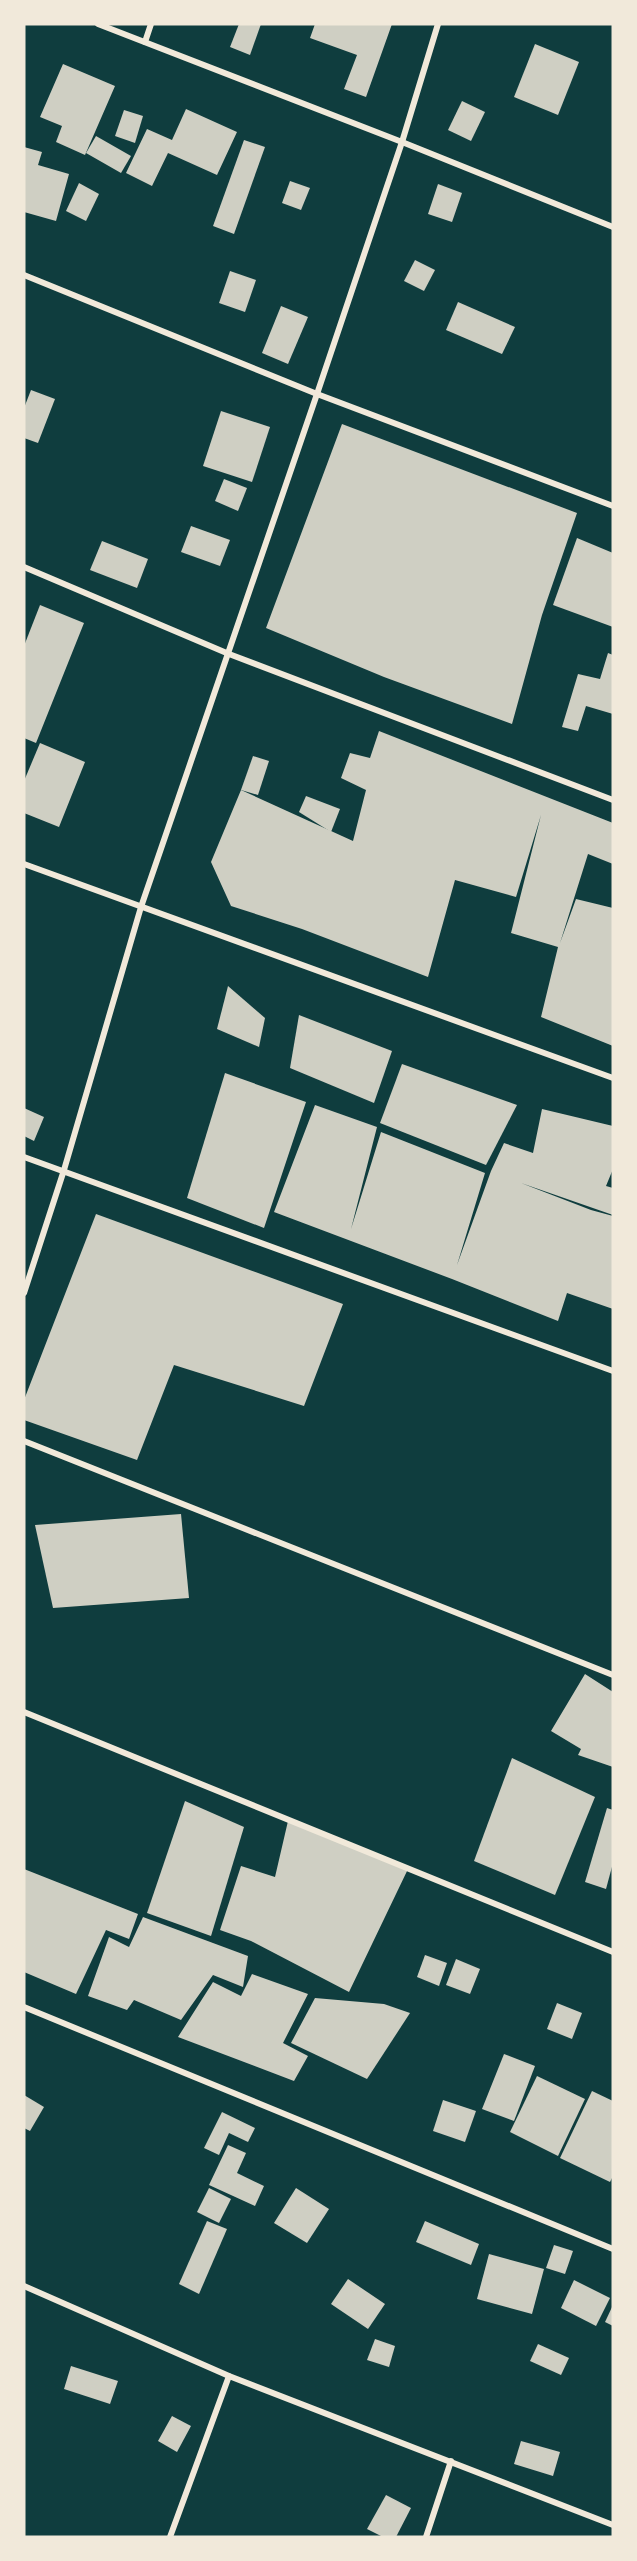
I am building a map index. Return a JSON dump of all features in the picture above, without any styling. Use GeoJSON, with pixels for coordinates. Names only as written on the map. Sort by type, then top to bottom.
{"type":"FeatureCollection","features":[{"type":"Feature","properties":{"kind":"street"},"geometry":{"type":"LineString","coordinates":[[98,24],[613,227]]}},
{"type":"Feature","properties":{"kind":"street"},"geometry":{"type":"LineString","coordinates":[[145,42],[151,24]]}},
{"type":"Feature","properties":{"kind":"street"},"geometry":{"type":"LineString","coordinates":[[24,1293],[64,1170],[141,907],[402,142],[438,24]]}},
{"type":"Feature","properties":{"kind":"street"},"geometry":{"type":"LineString","coordinates":[[24,275],[317,394],[613,506]]}},
{"type":"Feature","properties":{"kind":"street"},"geometry":{"type":"LineString","coordinates":[[24,567],[229,654],[613,800]]}},
{"type":"Feature","properties":{"kind":"street"},"geometry":{"type":"LineString","coordinates":[[24,864],[613,1078]]}},
{"type":"Feature","properties":{"kind":"street"},"geometry":{"type":"LineString","coordinates":[[24,1157],[613,1371]]}},
{"type":"Feature","properties":{"kind":"street"},"geometry":{"type":"LineString","coordinates":[[24,1441],[613,1676]]}},
{"type":"Feature","properties":{"kind":"street"},"geometry":{"type":"LineString","coordinates":[[24,1712],[613,1952]]}},
{"type":"Feature","properties":{"kind":"street"},"geometry":{"type":"LineString","coordinates":[[24,2007],[613,2249]]}},
{"type":"Feature","properties":{"kind":"street"},"geometry":{"type":"LineString","coordinates":[[24,2286],[229,2376],[613,2525]]}},
{"type":"Feature","properties":{"kind":"street"},"geometry":{"type":"LineString","coordinates":[[170,2537],[229,2376]]}},
{"type":"Feature","properties":{"kind":"street"},"geometry":{"type":"LineString","coordinates":[[426,2537],[451,2461]]}},
{"type":"Feature","properties":{"kind":"building"},"geometry":{"type":"Polygon","coordinates":[[[239,24],[261,24],[250,55],[230,47],[239,24]]]}},
{"type":"Feature","properties":{"kind":"building"},"geometry":{"type":"Polygon","coordinates":[[[315,24],[392,24],[366,97],[344,89],[357,55],[310,38],[315,24]]]}},
{"type":"Feature","properties":{"kind":"building"},"geometry":{"type":"Polygon","coordinates":[[[535,44],[579,62],[558,115],[514,97],[535,44]]]}},
{"type":"Feature","properties":{"kind":"building"},"geometry":{"type":"Polygon","coordinates":[[[63,64],[115,86],[85,155],[56,142],[62,126],[40,117],[63,64]]]}},
{"type":"Feature","properties":{"kind":"building"},"geometry":{"type":"Polygon","coordinates":[[[462,101],[485,112],[471,141],[448,130],[462,101]]]}},
{"type":"Feature","properties":{"kind":"building"},"geometry":{"type":"Polygon","coordinates":[[[186,109],[237,132],[217,175],[168,153],[152,186],[126,173],[147,129],[172,140],[186,109]]]}},
{"type":"Feature","properties":{"kind":"building"},"geometry":{"type":"Polygon","coordinates":[[[124,110],[143,116],[135,143],[115,136],[124,110]]]}},
{"type":"Feature","properties":{"kind":"building"},"geometry":{"type":"Polygon","coordinates":[[[96,136],[131,156],[121,173],[86,153],[96,136]]]}},
{"type":"Feature","properties":{"kind":"building"},"geometry":{"type":"Polygon","coordinates":[[[244,140],[265,147],[234,234],[213,226],[244,140]]]}},
{"type":"Feature","properties":{"kind":"building"},"geometry":{"type":"Polygon","coordinates":[[[24,147],[42,152],[38,165],[69,174],[56,221],[24,212],[24,147]]]}},
{"type":"Feature","properties":{"kind":"building"},"geometry":{"type":"Polygon","coordinates":[[[290,181],[310,188],[301,210],[282,203],[290,181]]]}},
{"type":"Feature","properties":{"kind":"building"},"geometry":{"type":"Polygon","coordinates":[[[79,183],[99,194],[86,221],[66,211],[79,183]]]}},
{"type":"Feature","properties":{"kind":"building"},"geometry":{"type":"Polygon","coordinates":[[[438,184],[462,193],[452,222],[428,214],[438,184]]]}},
{"type":"Feature","properties":{"kind":"building"},"geometry":{"type":"Polygon","coordinates":[[[415,260],[435,270],[424,291],[404,281],[415,260]]]}},
{"type":"Feature","properties":{"kind":"building"},"geometry":{"type":"Polygon","coordinates":[[[230,271],[256,280],[245,312],[219,303],[230,271]]]}},
{"type":"Feature","properties":{"kind":"building"},"geometry":{"type":"Polygon","coordinates":[[[458,302],[515,327],[502,354],[446,330],[458,302]]]}},
{"type":"Feature","properties":{"kind":"building"},"geometry":{"type":"Polygon","coordinates":[[[281,306],[308,317],[288,364],[262,353],[281,306]]]}},
{"type":"Feature","properties":{"kind":"building"},"geometry":{"type":"Polygon","coordinates":[[[31,390],[55,399],[38,443],[24,438],[24,408],[31,390]]]}},
{"type":"Feature","properties":{"kind":"building"},"geometry":{"type":"Polygon","coordinates":[[[221,411],[270,427],[252,482],[203,466],[221,411]]]}},
{"type":"Feature","properties":{"kind":"building"},"geometry":{"type":"Polygon","coordinates":[[[342,424],[577,513],[542,615],[512,724],[384,677],[266,628],[342,424]]]}},
{"type":"Feature","properties":{"kind":"building"},"geometry":{"type":"Polygon","coordinates":[[[224,479],[247,488],[238,511],[215,501],[224,479]]]}},
{"type":"Feature","properties":{"kind":"building"},"geometry":{"type":"Polygon","coordinates":[[[191,526],[230,540],[220,566],[181,552],[191,526]]]}},
{"type":"Feature","properties":{"kind":"building"},"geometry":{"type":"Polygon","coordinates":[[[577,538],[613,553],[613,627],[553,605],[577,538]]]}},
{"type":"Feature","properties":{"kind":"building"},"geometry":{"type":"Polygon","coordinates":[[[102,541],[148,559],[137,588],[90,570],[102,541]]]}},
{"type":"Feature","properties":{"kind":"building"},"geometry":{"type":"Polygon","coordinates":[[[40,605],[84,623],[36,743],[24,738],[24,646],[40,605]]]}},
{"type":"Feature","properties":{"kind":"building"},"geometry":{"type":"Polygon","coordinates":[[[608,653],[613,655],[613,714],[586,706],[578,731],[562,727],[578,674],[600,679],[608,653]]]}},
{"type":"Feature","properties":{"kind":"building"},"geometry":{"type":"Polygon","coordinates":[[[379,731],[613,823],[613,864],[588,854],[560,943],[576,899],[613,908],[613,1046],[541,1017],[558,947],[511,933],[541,815],[516,897],[455,880],[428,977],[302,929],[231,906],[211,862],[241,790],[353,841],[366,790],[341,778],[350,753],[370,758],[379,731]]]}},
{"type":"Feature","properties":{"kind":"building"},"geometry":{"type":"Polygon","coordinates":[[[40,743],[85,762],[59,827],[24,813],[24,781],[40,743]]]}},
{"type":"Feature","properties":{"kind":"building"},"geometry":{"type":"Polygon","coordinates":[[[253,756],[269,761],[258,795],[241,790],[253,756]]]}},
{"type":"Feature","properties":{"kind":"building"},"geometry":{"type":"Polygon","coordinates":[[[306,796],[340,809],[331,832],[299,812],[306,796]]]}},
{"type":"Feature","properties":{"kind":"building"},"geometry":{"type":"Polygon","coordinates":[[[228,986],[265,1018],[259,1047],[217,1029],[228,986]]]}},
{"type":"Feature","properties":{"kind":"building"},"geometry":{"type":"Polygon","coordinates":[[[299,1015],[392,1051],[374,1103],[290,1068],[299,1015]]]}},
{"type":"Feature","properties":{"kind":"building"},"geometry":{"type":"Polygon","coordinates":[[[402,1064],[517,1105],[486,1165],[380,1123],[402,1064]]]}},
{"type":"Feature","properties":{"kind":"building"},"geometry":{"type":"Polygon","coordinates":[[[225,1073],[306,1102],[264,1228],[187,1198],[225,1073]]]}},
{"type":"Feature","properties":{"kind":"building"},"geometry":{"type":"Polygon","coordinates":[[[315,1105],[377,1127],[351,1229],[381,1132],[485,1173],[457,1265],[491,1171],[504,1143],[533,1153],[542,1109],[613,1126],[613,1169],[606,1186],[613,1188],[613,1215],[521,1183],[613,1216],[613,1309],[567,1293],[558,1321],[274,1212],[315,1105]]]}},
{"type":"Feature","properties":{"kind":"building"},"geometry":{"type":"Polygon","coordinates":[[[24,1108],[44,1117],[34,1141],[24,1136],[24,1108]]]}},
{"type":"Feature","properties":{"kind":"building"},"geometry":{"type":"Polygon","coordinates":[[[96,1214],[343,1304],[304,1406],[174,1365],[137,1460],[24,1420],[24,1400],[96,1214]]]}},
{"type":"Feature","properties":{"kind":"building"},"geometry":{"type":"Polygon","coordinates":[[[181,1514],[189,1598],[53,1608],[35,1525],[181,1514]]]}},
{"type":"Feature","properties":{"kind":"building"},"geometry":{"type":"Polygon","coordinates":[[[585,1674],[613,1692],[613,1767],[578,1755],[581,1749],[551,1731],[585,1674]]]}},
{"type":"Feature","properties":{"kind":"building"},"geometry":{"type":"Polygon","coordinates":[[[512,1758],[595,1797],[555,1895],[474,1861],[512,1758]]]}},
{"type":"Feature","properties":{"kind":"building"},"geometry":{"type":"Polygon","coordinates":[[[185,1801],[244,1827],[211,1936],[147,1913],[185,1801]]]}},
{"type":"Feature","properties":{"kind":"building"},"geometry":{"type":"Polygon","coordinates":[[[607,1808],[613,1810],[613,1863],[606,1889],[585,1882],[607,1808]]]}},
{"type":"Feature","properties":{"kind":"building"},"geometry":{"type":"Polygon","coordinates":[[[288,1821],[408,1869],[349,1992],[251,1941],[220,1930],[241,1866],[275,1877],[288,1821]]]}},
{"type":"Feature","properties":{"kind":"building"},"geometry":{"type":"Polygon","coordinates":[[[24,1869],[138,1914],[129,1939],[106,1930],[76,1994],[24,1972],[24,1869]]]}},
{"type":"Feature","properties":{"kind":"building"},"geometry":{"type":"Polygon","coordinates":[[[143,1917],[248,1956],[243,1987],[213,1975],[181,2020],[134,2000],[127,2010],[88,1996],[109,1937],[129,1947],[143,1917]]]}},
{"type":"Feature","properties":{"kind":"building"},"geometry":{"type":"Polygon","coordinates":[[[425,1955],[447,1963],[439,1986],[417,1977],[425,1955]]]}},
{"type":"Feature","properties":{"kind":"building"},"geometry":{"type":"Polygon","coordinates":[[[456,1959],[480,1969],[470,1994],[446,1985],[456,1959]]]}},
{"type":"Feature","properties":{"kind":"building"},"geometry":{"type":"Polygon","coordinates":[[[252,1974],[308,1994],[283,2043],[308,2056],[294,2081],[178,2037],[213,1982],[241,1996],[252,1974]]]}},
{"type":"Feature","properties":{"kind":"building"},"geometry":{"type":"Polygon","coordinates":[[[315,1998],[384,2004],[410,2013],[367,2079],[291,2043],[315,1998]]]}},
{"type":"Feature","properties":{"kind":"building"},"geometry":{"type":"Polygon","coordinates":[[[557,2003],[582,2013],[572,2039],[547,2029],[557,2003]]]}},
{"type":"Feature","properties":{"kind":"building"},"geometry":{"type":"Polygon","coordinates":[[[504,2054],[535,2066],[514,2121],[482,2109],[504,2054]]]}},
{"type":"Feature","properties":{"kind":"building"},"geometry":{"type":"Polygon","coordinates":[[[537,2076],[585,2099],[558,2156],[510,2132],[537,2076]]]}},
{"type":"Feature","properties":{"kind":"building"},"geometry":{"type":"Polygon","coordinates":[[[592,2091],[613,2101],[613,2176],[610,2182],[560,2158],[592,2091]]]}},
{"type":"Feature","properties":{"kind":"building"},"geometry":{"type":"Polygon","coordinates":[[[24,2095],[44,2107],[30,2131],[24,2128],[24,2095]]]}},
{"type":"Feature","properties":{"kind":"building"},"geometry":{"type":"Polygon","coordinates":[[[443,2100],[476,2111],[465,2142],[433,2131],[443,2100]]]}},
{"type":"Feature","properties":{"kind":"building"},"geometry":{"type":"Polygon","coordinates":[[[222,2112],[255,2128],[248,2142],[229,2133],[219,2155],[204,2148],[222,2112]]]}},
{"type":"Feature","properties":{"kind":"building"},"geometry":{"type":"Polygon","coordinates":[[[228,2145],[246,2153],[237,2173],[264,2186],[255,2206],[209,2185],[228,2145]]]}},
{"type":"Feature","properties":{"kind":"building"},"geometry":{"type":"Polygon","coordinates":[[[209,2188],[231,2199],[219,2223],[197,2212],[209,2188]]]}},
{"type":"Feature","properties":{"kind":"building"},"geometry":{"type":"Polygon","coordinates":[[[296,2188],[329,2209],[307,2243],[274,2223],[296,2188]]]}},
{"type":"Feature","properties":{"kind":"building"},"geometry":{"type":"Polygon","coordinates":[[[207,2221],[227,2229],[199,2294],[179,2284],[207,2221]]]}},
{"type":"Feature","properties":{"kind":"building"},"geometry":{"type":"Polygon","coordinates":[[[425,2221],[479,2244],[471,2265],[416,2242],[425,2221]]]}},
{"type":"Feature","properties":{"kind":"building"},"geometry":{"type":"Polygon","coordinates":[[[554,2245],[573,2251],[565,2274],[546,2268],[554,2245]]]}},
{"type":"Feature","properties":{"kind":"building"},"geometry":{"type":"Polygon","coordinates":[[[489,2254],[544,2269],[532,2314],[477,2299],[489,2254]]]}},
{"type":"Feature","properties":{"kind":"building"},"geometry":{"type":"Polygon","coordinates":[[[348,2279],[385,2304],[368,2329],[331,2304],[348,2279]]]}},
{"type":"Feature","properties":{"kind":"building"},"geometry":{"type":"Polygon","coordinates":[[[574,2280],[610,2298],[596,2326],[561,2308],[574,2280]]]}},
{"type":"Feature","properties":{"kind":"building"},"geometry":{"type":"Polygon","coordinates":[[[613,2305],[613,2326],[605,2322],[613,2305]]]}},
{"type":"Feature","properties":{"kind":"building"},"geometry":{"type":"Polygon","coordinates":[[[375,2339],[395,2346],[389,2367],[367,2360],[375,2339]]]}},
{"type":"Feature","properties":{"kind":"building"},"geometry":{"type":"Polygon","coordinates":[[[538,2344],[569,2358],[561,2375],[530,2361],[538,2344]]]}},
{"type":"Feature","properties":{"kind":"building"},"geometry":{"type":"Polygon","coordinates":[[[71,2366],[118,2381],[110,2404],[64,2389],[71,2366]]]}},
{"type":"Feature","properties":{"kind":"building"},"geometry":{"type":"Polygon","coordinates":[[[172,2416],[191,2426],[177,2452],[158,2441],[172,2416]]]}},
{"type":"Feature","properties":{"kind":"building"},"geometry":{"type":"Polygon","coordinates":[[[521,2441],[560,2452],[553,2476],[514,2464],[521,2441]]]}},
{"type":"Feature","properties":{"kind":"building"},"geometry":{"type":"Polygon","coordinates":[[[386,2495],[411,2508],[396,2537],[383,2537],[367,2529],[386,2495]]]}}]}
